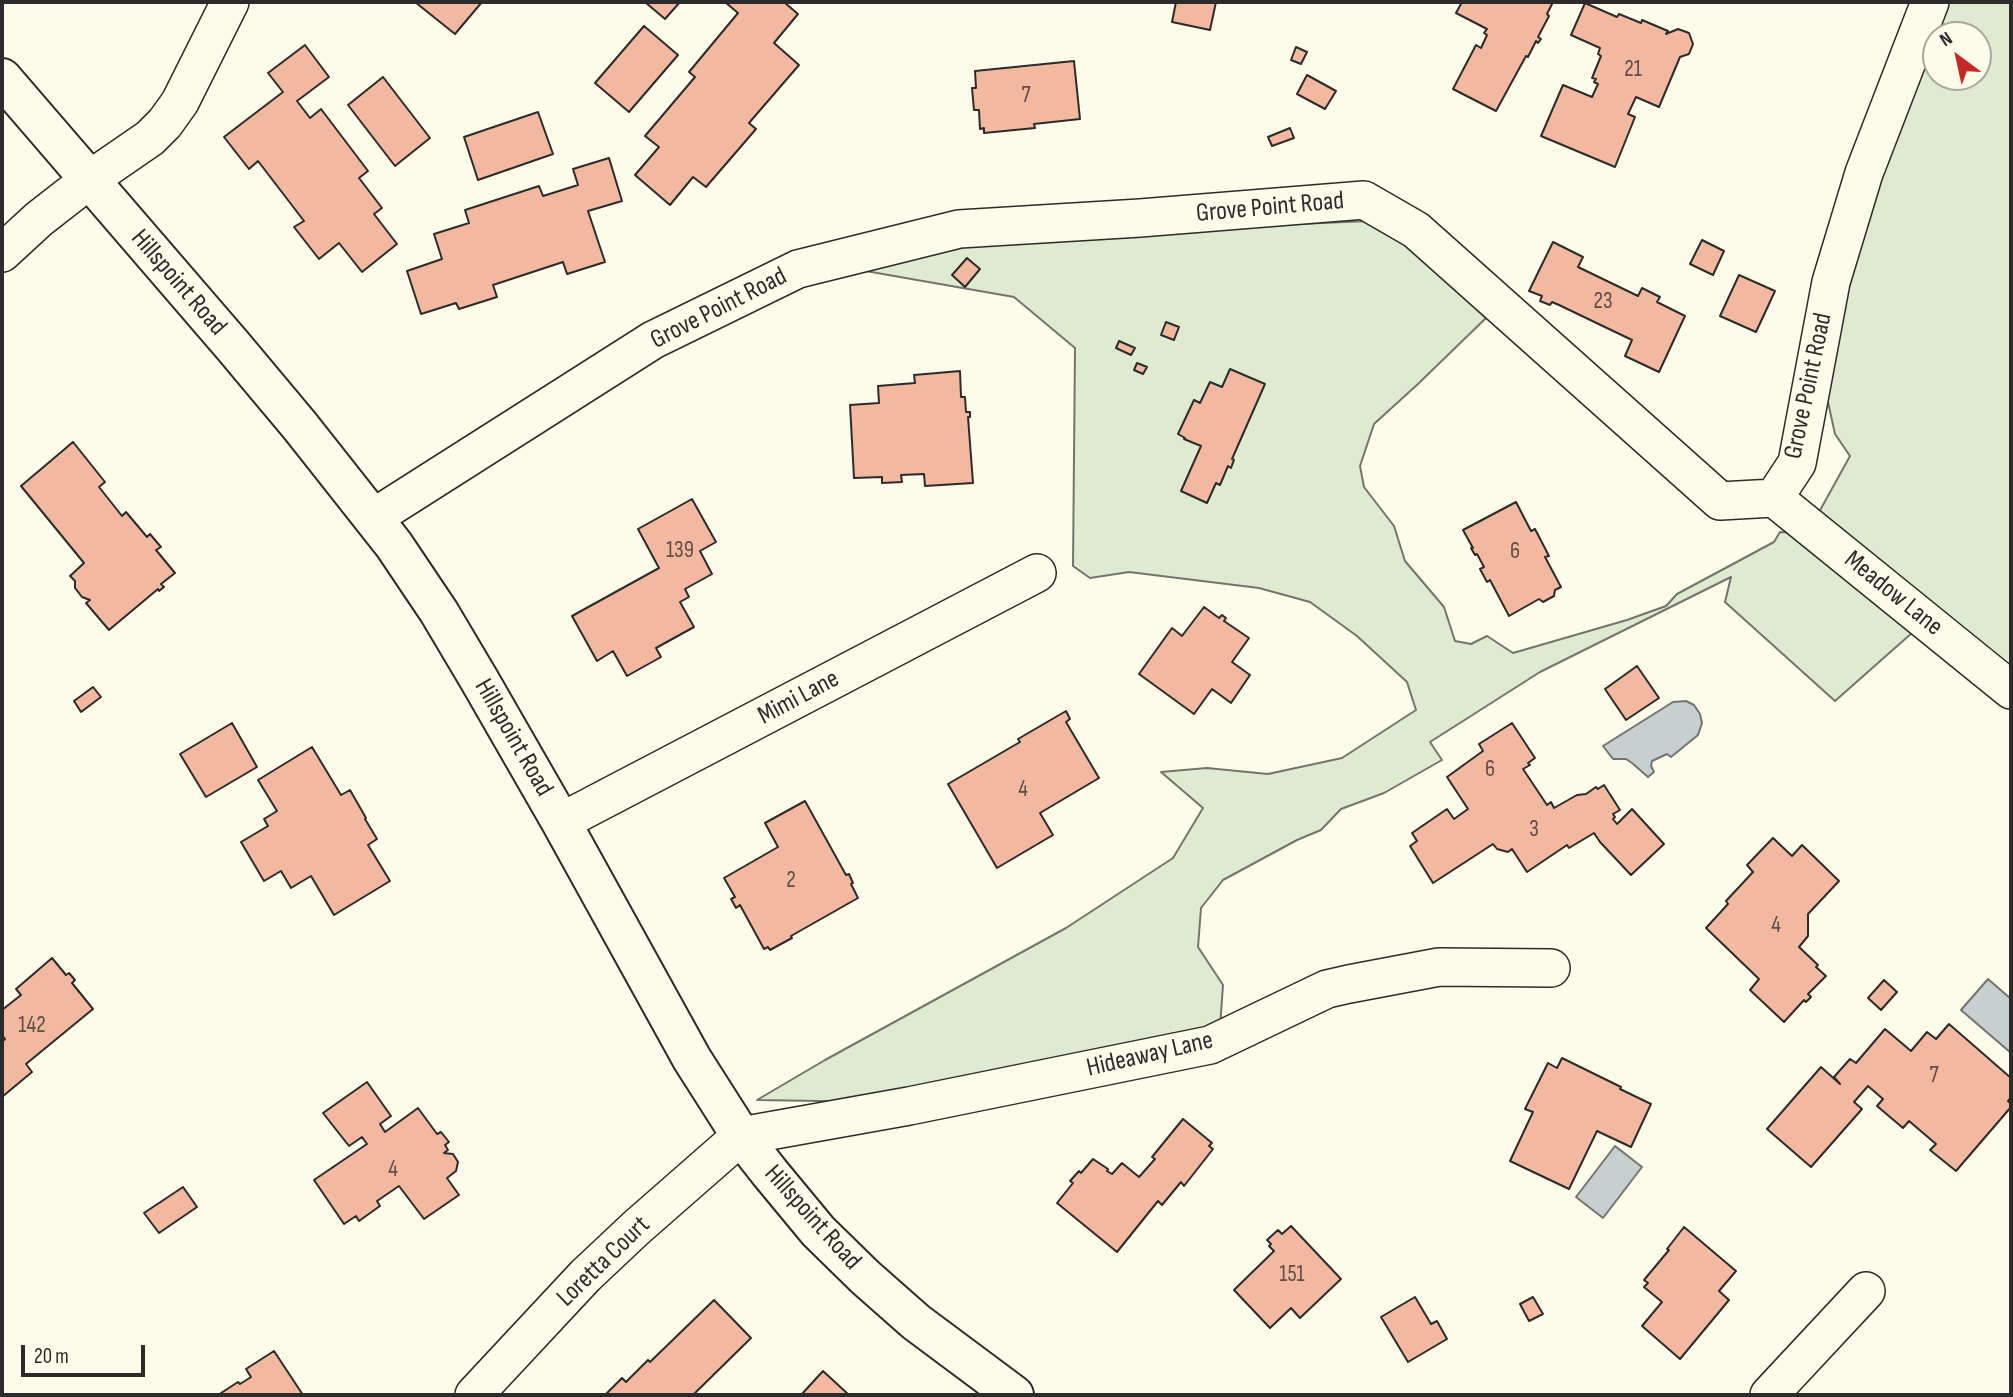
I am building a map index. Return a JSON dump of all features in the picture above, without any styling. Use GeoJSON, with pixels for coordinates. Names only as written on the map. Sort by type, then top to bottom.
{"type":"FeatureCollection","features":[{"type":"Feature","properties":{"kind":"street"},"geometry":{"type":"LineString","coordinates":[[2,253],[39,219],[165,123],[180,102],[230,2]]}},
{"type":"Feature","properties":{"kind":"street","name":"Grove Point Road"},"geometry":{"type":"LineString","coordinates":[[373,518],[653,340],[798,269],[959,229],[1364,200],[1416,230],[1720,501],[1774,498],[1797,463],[1831,282],[1864,173],[1930,2]]}},
{"type":"Feature","properties":{"kind":"street","name":"Hillspoint Road"},"geometry":{"type":"LineString","coordinates":[[2,78],[233,346],[394,545],[439,612],[561,822],[692,1059],[741,1136],[818,1231],[849,1262],[916,1322],[1014,1395]]}},
{"type":"Feature","properties":{"kind":"street","name":"Meadow Lane"},"geometry":{"type":"LineString","coordinates":[[1774,498],[2011,690]]}},
{"type":"Feature","properties":{"kind":"street","name":"Mimi Lane"},"geometry":{"type":"LineString","coordinates":[[561,822],[1037,573]]}},
{"type":"Feature","properties":{"kind":"street","name":"Hideaway Lane"},"geometry":{"type":"LineString","coordinates":[[741,1136],[923,1103],[1210,1045],[1327,989],[1439,967],[1552,968]]}},
{"type":"Feature","properties":{"kind":"street","name":"Loretta Court"},"geometry":{"type":"LineString","coordinates":[[474,1395],[585,1276],[741,1136]]}},
{"type":"Feature","properties":{"kind":"street"},"geometry":{"type":"LineString","coordinates":[[1769,1395],[1866,1292]]}},
{"type":"Feature","properties":{"kind":"green space"},"geometry":{"type":"Polygon","coordinates":[[[1948,2],[2011,2],[2011,668],[1939,609],[1835,701],[1725,602],[1731,577],[1540,672],[1430,742],[1442,760],[1384,793],[1341,809],[1321,830],[1223,880],[1201,908],[1198,947],[1223,985],[1220,1028],[883,1102],[757,1100],[1066,928],[1173,858],[1203,808],[1161,772],[1207,768],[1268,774],[1342,758],[1416,710],[1407,682],[1357,636],[1310,602],[1259,588],[1129,572],[1090,578],[1073,566],[1075,348],[1014,297],[860,270],[981,243],[1206,228],[1369,221],[1403,235],[1486,318],[1374,424],[1360,466],[1364,487],[1394,526],[1405,561],[1444,607],[1455,641],[1471,644],[1487,636],[1513,653],[1666,606],[1677,594],[1774,542],[1780,532],[1799,533],[1818,514],[1850,456],[1835,434],[1821,370],[1842,284],[1922,71],[1922,91],[1992,91],[1992,21],[1941,21],[1948,2]]]}},
{"type":"Feature","properties":{"kind":"shaded area"},"geometry":{"type":"Polygon","coordinates":[[[1686,701],[1694,705],[1700,714],[1702,723],[1698,735],[1671,757],[1667,754],[1652,761],[1654,772],[1648,777],[1626,759],[1613,759],[1603,746],[1673,702],[1686,701]]]}},
{"type":"Feature","properties":{"kind":"shaded area"},"geometry":{"type":"Polygon","coordinates":[[[1988,979],[2011,999],[2011,1053],[1961,1010],[1988,979]]]}},
{"type":"Feature","properties":{"kind":"shaded area"},"geometry":{"type":"Polygon","coordinates":[[[1615,1146],[1642,1167],[1603,1218],[1576,1197],[1615,1146]]]}},
{"type":"Feature","properties":{"kind":"building"},"geometry":{"type":"Polygon","coordinates":[[[415,2],[482,2],[455,34],[415,2]]]}},
{"type":"Feature","properties":{"kind":"building"},"geometry":{"type":"Polygon","coordinates":[[[645,2],[680,2],[665,19],[645,2]]]}},
{"type":"Feature","properties":{"kind":"building"},"geometry":{"type":"Polygon","coordinates":[[[725,2],[784,2],[798,14],[774,43],[799,65],[749,123],[756,129],[706,187],[693,177],[670,205],[635,175],[659,147],[645,136],[695,77],[689,72],[738,13],[725,2]]]}},
{"type":"Feature","properties":{"kind":"building"},"geometry":{"type":"Polygon","coordinates":[[[1176,2],[1216,2],[1210,30],[1172,22],[1176,2]]]}},
{"type":"Feature","properties":{"kind":"building"},"geometry":{"type":"Polygon","coordinates":[[[1462,2],[1553,2],[1538,37],[1541,39],[1538,43],[1536,41],[1528,57],[1526,56],[1496,111],[1453,89],[1476,45],[1481,48],[1487,35],[1484,33],[1487,29],[1456,13],[1462,2]]]}},
{"type":"Feature","properties":{"kind":"building"},"geometry":{"type":"Polygon","coordinates":[[[1585,3],[1617,17],[1619,14],[1641,23],[1642,20],[1668,31],[1666,34],[1678,29],[1689,33],[1693,44],[1689,54],[1680,57],[1659,107],[1636,97],[1628,114],[1635,117],[1615,167],[1541,136],[1563,85],[1592,97],[1598,84],[1594,82],[1596,79],[1592,78],[1601,56],[1598,54],[1600,48],[1571,35],[1585,3]]]}},
{"type":"Feature","properties":{"kind":"building"},"geometry":{"type":"Polygon","coordinates":[[[644,26],[678,55],[629,112],[595,83],[644,26]]]}},
{"type":"Feature","properties":{"kind":"building"},"geometry":{"type":"Polygon","coordinates":[[[305,45],[329,77],[297,101],[310,118],[321,109],[368,171],[359,178],[382,208],[374,214],[397,244],[362,272],[339,243],[319,259],[294,227],[304,221],[258,161],[249,169],[224,137],[283,92],[268,73],[305,45]]]}},
{"type":"Feature","properties":{"kind":"building"},"geometry":{"type":"Polygon","coordinates":[[[1296,47],[1307,52],[1301,64],[1291,60],[1296,47]]]}},
{"type":"Feature","properties":{"kind":"building"},"geometry":{"type":"Polygon","coordinates":[[[1074,61],[1080,119],[1034,124],[1035,128],[984,133],[984,128],[980,129],[979,110],[974,110],[972,88],[976,88],[975,71],[1074,61]]]}},
{"type":"Feature","properties":{"kind":"building"},"geometry":{"type":"Polygon","coordinates":[[[1307,75],[1336,91],[1325,109],[1297,94],[1307,75]]]}},
{"type":"Feature","properties":{"kind":"building"},"geometry":{"type":"Polygon","coordinates":[[[383,77],[430,138],[395,166],[348,105],[383,77]]]}},
{"type":"Feature","properties":{"kind":"building"},"geometry":{"type":"Polygon","coordinates":[[[538,112],[553,154],[478,180],[464,137],[538,112]]]}},
{"type":"Feature","properties":{"kind":"building"},"geometry":{"type":"Polygon","coordinates":[[[1290,128],[1294,138],[1272,146],[1268,137],[1290,128]]]}},
{"type":"Feature","properties":{"kind":"building"},"geometry":{"type":"Polygon","coordinates":[[[609,158],[622,201],[588,211],[605,262],[567,274],[563,262],[493,285],[497,297],[459,309],[456,303],[421,314],[407,271],[442,259],[434,234],[469,223],[465,210],[539,186],[543,196],[578,185],[573,169],[609,158]]]}},
{"type":"Feature","properties":{"kind":"building"},"geometry":{"type":"Polygon","coordinates":[[[1702,240],[1724,251],[1713,275],[1690,264],[1702,240]]]}},
{"type":"Feature","properties":{"kind":"building"},"geometry":{"type":"Polygon","coordinates":[[[1553,242],[1583,257],[1578,267],[1638,296],[1642,288],[1660,297],[1657,302],[1685,316],[1659,372],[1625,356],[1632,340],[1552,302],[1550,305],[1540,301],[1542,296],[1529,291],[1553,242]]]}},
{"type":"Feature","properties":{"kind":"building"},"geometry":{"type":"Polygon","coordinates":[[[967,258],[980,269],[965,287],[952,275],[967,258]]]}},
{"type":"Feature","properties":{"kind":"building"},"geometry":{"type":"Polygon","coordinates":[[[1739,275],[1775,291],[1756,332],[1720,316],[1739,275]]]}},
{"type":"Feature","properties":{"kind":"building"},"geometry":{"type":"Polygon","coordinates":[[[1166,322],[1179,327],[1174,340],[1161,335],[1166,322]]]}},
{"type":"Feature","properties":{"kind":"building"},"geometry":{"type":"Polygon","coordinates":[[[1119,341],[1135,348],[1131,355],[1116,348],[1119,341]]]}},
{"type":"Feature","properties":{"kind":"building"},"geometry":{"type":"Polygon","coordinates":[[[1137,363],[1147,367],[1143,374],[1134,370],[1137,363]]]}},
{"type":"Feature","properties":{"kind":"building"},"geometry":{"type":"Polygon","coordinates":[[[1230,369],[1265,384],[1232,459],[1231,468],[1228,466],[1220,485],[1216,483],[1207,503],[1181,491],[1201,446],[1178,434],[1194,400],[1200,403],[1210,382],[1222,387],[1230,369]]]}},
{"type":"Feature","properties":{"kind":"building"},"geometry":{"type":"Polygon","coordinates":[[[960,371],[961,397],[965,397],[966,412],[970,412],[968,417],[973,483],[925,486],[924,474],[901,475],[902,482],[882,483],[882,477],[854,478],[850,405],[879,403],[878,386],[915,383],[914,375],[960,371]]]}},
{"type":"Feature","properties":{"kind":"building"},"geometry":{"type":"Polygon","coordinates":[[[73,442],[105,482],[99,487],[122,516],[126,512],[147,537],[150,534],[161,547],[156,550],[175,573],[161,584],[164,587],[159,591],[158,589],[109,630],[86,603],[90,600],[82,597],[75,588],[75,581],[70,576],[84,563],[21,486],[73,442]]]}},
{"type":"Feature","properties":{"kind":"building"},"geometry":{"type":"Polygon","coordinates":[[[692,499],[716,542],[700,551],[712,574],[685,589],[689,597],[680,602],[694,627],[656,648],[661,657],[627,676],[613,651],[597,661],[572,616],[659,568],[638,529],[692,499]]]}},
{"type":"Feature","properties":{"kind":"building"},"geometry":{"type":"Polygon","coordinates":[[[1516,502],[1531,531],[1535,529],[1549,556],[1545,557],[1561,587],[1555,590],[1554,596],[1543,602],[1539,599],[1509,616],[1490,580],[1487,582],[1480,569],[1484,567],[1463,530],[1516,502]]]}},
{"type":"Feature","properties":{"kind":"building"},"geometry":{"type":"Polygon","coordinates":[[[1204,607],[1219,618],[1222,615],[1226,618],[1224,621],[1249,638],[1232,662],[1250,675],[1231,703],[1212,689],[1194,714],[1139,674],[1172,628],[1182,636],[1204,607]]]}},
{"type":"Feature","properties":{"kind":"building"},"geometry":{"type":"Polygon","coordinates":[[[1637,666],[1659,698],[1626,720],[1605,689],[1637,666]]]}},
{"type":"Feature","properties":{"kind":"building"},"geometry":{"type":"Polygon","coordinates":[[[93,687],[101,697],[81,712],[74,701],[93,687]]]}},
{"type":"Feature","properties":{"kind":"building"},"geometry":{"type":"Polygon","coordinates":[[[1066,711],[1070,719],[1066,722],[1099,778],[1040,813],[1053,835],[997,868],[948,784],[1020,742],[1018,739],[1066,711]]]}},
{"type":"Feature","properties":{"kind":"building"},"geometry":{"type":"Polygon","coordinates":[[[232,723],[257,767],[206,797],[180,754],[232,723]]]}},
{"type":"Feature","properties":{"kind":"building"},"geometry":{"type":"Polygon","coordinates":[[[1512,723],[1535,758],[1523,769],[1547,805],[1551,802],[1554,808],[1577,795],[1586,794],[1604,785],[1620,810],[1613,814],[1617,824],[1632,809],[1664,844],[1631,875],[1594,833],[1569,848],[1567,845],[1527,872],[1512,849],[1508,852],[1497,849],[1493,844],[1433,883],[1410,846],[1417,841],[1412,833],[1447,809],[1454,819],[1468,809],[1447,777],[1483,751],[1479,744],[1512,723]]]}},
{"type":"Feature","properties":{"kind":"building"},"geometry":{"type":"Polygon","coordinates":[[[312,747],[341,795],[350,790],[377,839],[368,845],[390,881],[334,915],[311,876],[291,888],[281,871],[264,881],[241,842],[268,826],[264,819],[277,811],[258,780],[312,747]]]}},
{"type":"Feature","properties":{"kind":"building"},"geometry":{"type":"Polygon","coordinates":[[[805,801],[846,875],[849,874],[858,898],[770,950],[768,947],[764,949],[740,905],[736,908],[731,899],[735,897],[724,878],[778,847],[765,823],[805,801]]]}},
{"type":"Feature","properties":{"kind":"building"},"geometry":{"type":"Polygon","coordinates":[[[1773,838],[1792,856],[1802,845],[1839,881],[1808,914],[1808,936],[1799,947],[1826,976],[1808,994],[1811,997],[1806,1002],[1804,1000],[1784,1022],[1750,990],[1759,979],[1706,928],[1753,872],[1747,865],[1773,838]]]}},
{"type":"Feature","properties":{"kind":"building"},"geometry":{"type":"Polygon","coordinates":[[[52,958],[66,975],[69,973],[75,980],[72,983],[93,1009],[26,1064],[32,1072],[2,1097],[2,1042],[5,1039],[2,1035],[2,1010],[21,995],[16,989],[52,958]]]}},
{"type":"Feature","properties":{"kind":"building"},"geometry":{"type":"Polygon","coordinates":[[[1884,980],[1897,992],[1881,1010],[1868,998],[1884,980]]]}},
{"type":"Feature","properties":{"kind":"building"},"geometry":{"type":"Polygon","coordinates":[[[1949,1024],[2011,1078],[2011,1097],[2008,1101],[2011,1107],[1956,1171],[1930,1150],[1936,1144],[1909,1121],[1903,1128],[1877,1106],[1883,1099],[1868,1086],[1854,1102],[1862,1109],[1811,1167],[1767,1129],[1821,1067],[1840,1084],[1834,1077],[1850,1059],[1856,1063],[1885,1029],[1911,1051],[1927,1032],[1936,1039],[1949,1024]]]}},
{"type":"Feature","properties":{"kind":"building"},"geometry":{"type":"Polygon","coordinates":[[[1562,1058],[1651,1104],[1631,1147],[1597,1131],[1569,1189],[1510,1161],[1533,1112],[1525,1109],[1548,1063],[1557,1068],[1562,1058]]]}},
{"type":"Feature","properties":{"kind":"building"},"geometry":{"type":"Polygon","coordinates":[[[367,1082],[391,1116],[380,1124],[385,1132],[418,1108],[437,1134],[441,1132],[449,1142],[445,1145],[448,1150],[444,1153],[453,1154],[458,1162],[456,1171],[447,1178],[459,1195],[424,1219],[399,1186],[377,1201],[380,1206],[359,1221],[356,1216],[344,1224],[314,1180],[367,1144],[362,1137],[349,1146],[323,1113],[367,1082]]]}},
{"type":"Feature","properties":{"kind":"building"},"geometry":{"type":"Polygon","coordinates":[[[1183,1119],[1212,1143],[1209,1146],[1213,1149],[1184,1186],[1181,1182],[1162,1205],[1158,1201],[1117,1252],[1057,1203],[1073,1183],[1070,1181],[1093,1159],[1112,1174],[1122,1163],[1139,1177],[1183,1119]]]}},
{"type":"Feature","properties":{"kind":"building"},"geometry":{"type":"Polygon","coordinates":[[[183,1187],[197,1207],[159,1233],[144,1213],[183,1187]]]}},
{"type":"Feature","properties":{"kind":"building"},"geometry":{"type":"Polygon","coordinates":[[[1291,1226],[1341,1279],[1300,1318],[1291,1308],[1270,1328],[1234,1290],[1274,1251],[1267,1240],[1278,1230],[1282,1234],[1291,1226]]]}},
{"type":"Feature","properties":{"kind":"building"},"geometry":{"type":"Polygon","coordinates":[[[1684,1227],[1736,1271],[1719,1291],[1729,1300],[1680,1359],[1642,1326],[1662,1302],[1644,1287],[1648,1283],[1644,1280],[1684,1227]]]}},
{"type":"Feature","properties":{"kind":"building"},"geometry":{"type":"Polygon","coordinates":[[[1415,1297],[1431,1324],[1437,1321],[1447,1339],[1408,1362],[1381,1317],[1415,1297]]]}},
{"type":"Feature","properties":{"kind":"building"},"geometry":{"type":"Polygon","coordinates":[[[1533,1297],[1543,1314],[1529,1321],[1520,1304],[1533,1297]]]}},
{"type":"Feature","properties":{"kind":"building"},"geometry":{"type":"Polygon","coordinates":[[[714,1300],[751,1338],[693,1395],[605,1395],[622,1378],[626,1382],[648,1360],[650,1362],[714,1300]]]}},
{"type":"Feature","properties":{"kind":"building"},"geometry":{"type":"Polygon","coordinates":[[[274,1351],[303,1395],[218,1395],[251,1377],[246,1369],[274,1351]]]}},
{"type":"Feature","properties":{"kind":"building"},"geometry":{"type":"Polygon","coordinates":[[[823,1371],[849,1395],[801,1395],[823,1371]]]}}]}
